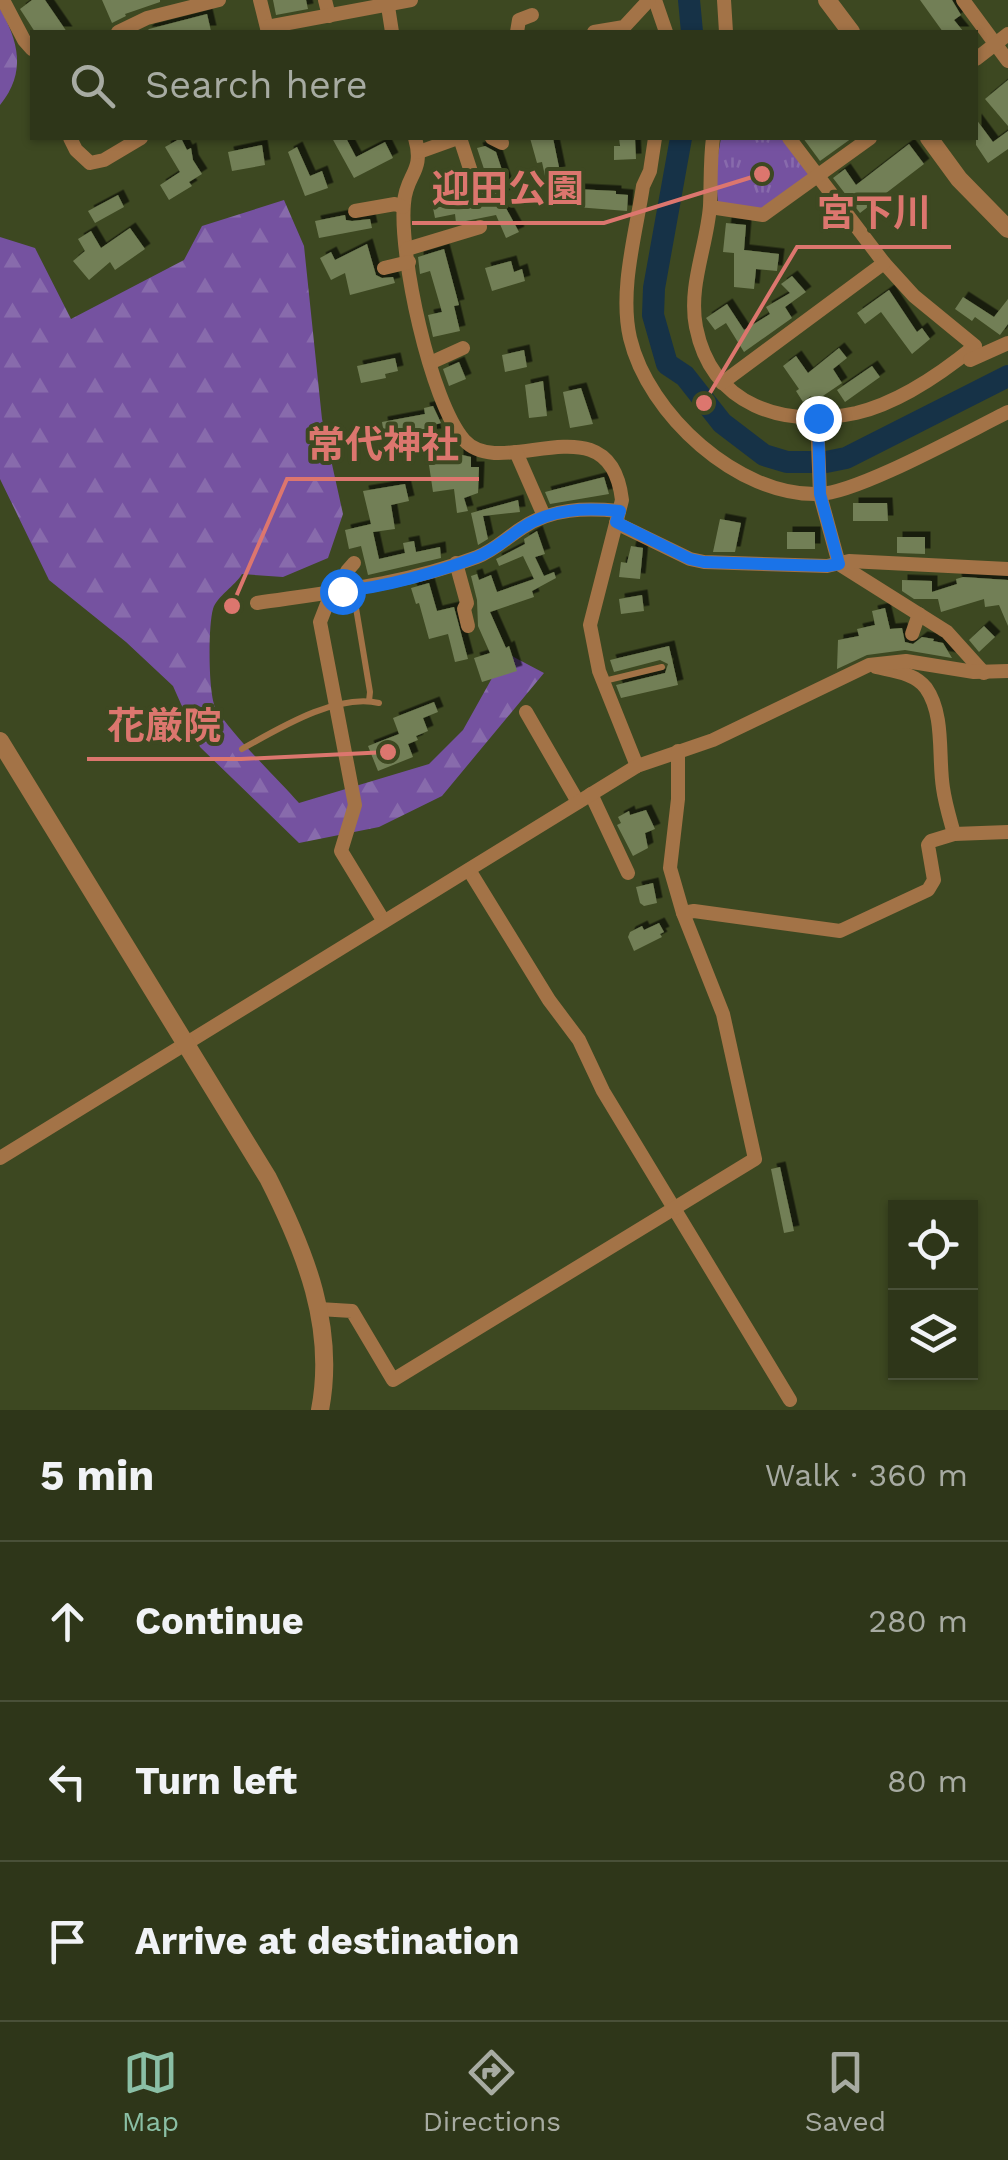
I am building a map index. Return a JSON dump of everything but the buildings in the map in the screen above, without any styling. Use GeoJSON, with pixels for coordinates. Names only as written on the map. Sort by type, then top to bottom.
{"type":"FeatureCollection","features":[{"type":"Feature","properties":{"kind":"street"},"geometry":{"type":"LineString","coordinates":[[3,0],[30,46]]}},
{"type":"Feature","properties":{"kind":"street"},"geometry":{"type":"LineString","coordinates":[[122,30],[147,18],[219,0]]}},
{"type":"Feature","properties":{"kind":"street"},"geometry":{"type":"LineString","coordinates":[[260,0],[267,30],[327,8],[411,0]]}},
{"type":"Feature","properties":{"kind":"street"},"geometry":{"type":"LineString","coordinates":[[617,30],[652,0],[665,30]]}},
{"type":"Feature","properties":{"kind":"street"},"geometry":{"type":"LineString","coordinates":[[724,0],[726,30]]}},
{"type":"Feature","properties":{"kind":"street"},"geometry":{"type":"LineString","coordinates":[[827,0],[850,30]]}},
{"type":"Feature","properties":{"kind":"street"},"geometry":{"type":"LineString","coordinates":[[963,0],[1008,62]]}},
{"type":"Feature","properties":{"kind":"street"},"geometry":{"type":"LineString","coordinates":[[387,2],[392,30]]}},
{"type":"Feature","properties":{"kind":"street"},"geometry":{"type":"LineString","coordinates":[[517,30],[519,20],[532,15]]}},
{"type":"Feature","properties":{"kind":"street"},"geometry":{"type":"LineString","coordinates":[[978,57],[1008,34]]}},
{"type":"Feature","properties":{"kind":"street"},"geometry":{"type":"LineString","coordinates":[[71,140],[90,163],[104,160],[138,140]]}},
{"type":"Feature","properties":{"kind":"street"},"geometry":{"type":"LineString","coordinates":[[447,140],[417,145],[418,165],[403,206],[413,304],[430,363],[462,438],[474,448],[492,454],[560,445],[584,448],[614,471],[621,488],[618,517],[590,626],[603,681],[636,766]]}},
{"type":"Feature","properties":{"kind":"street"},"geometry":{"type":"LineString","coordinates":[[460,140],[474,181]]}},
{"type":"Feature","properties":{"kind":"street"},"geometry":{"type":"LineString","coordinates":[[655,140],[650,172],[643,186],[628,292],[630,338],[676,422],[720,460],[763,482],[820,492],[856,485],[1008,412]]}},
{"type":"Feature","properties":{"kind":"street"},"geometry":{"type":"LineString","coordinates":[[713,140],[708,172],[710,207],[694,295],[696,326],[706,354],[722,384],[748,404],[818,421],[859,412],[895,397],[945,370],[976,346],[914,296],[884,263],[792,140]]}},
{"type":"Feature","properties":{"kind":"street"},"geometry":{"type":"LineString","coordinates":[[710,207],[762,215],[867,140]]}},
{"type":"Feature","properties":{"kind":"street"},"geometry":{"type":"LineString","coordinates":[[930,140],[1008,229]]}},
{"type":"Feature","properties":{"kind":"street"},"geometry":{"type":"LineString","coordinates":[[354,212],[403,206]]}},
{"type":"Feature","properties":{"kind":"street"},"geometry":{"type":"LineString","coordinates":[[384,268],[480,227]]}},
{"type":"Feature","properties":{"kind":"street"},"geometry":{"type":"LineString","coordinates":[[722,384],[884,263]]}},
{"type":"Feature","properties":{"kind":"street"},"geometry":{"type":"LineString","coordinates":[[970,360],[1008,342]]}},
{"type":"Feature","properties":{"kind":"street"},"geometry":{"type":"LineString","coordinates":[[430,363],[463,348]]}},
{"type":"Feature","properties":{"kind":"street"},"geometry":{"type":"LineString","coordinates":[[818,421],[820,492],[839,564],[947,632],[984,673]]}},
{"type":"Feature","properties":{"kind":"street"},"geometry":{"type":"LineString","coordinates":[[516,452],[544,516]]}},
{"type":"Feature","properties":{"kind":"street"},"geometry":{"type":"LineString","coordinates":[[257,603],[352,590],[456,563],[502,545],[544,516],[585,508],[618,517],[690,559],[704,562],[827,566],[849,561],[1008,569]]}},
{"type":"Feature","properties":{"kind":"street"},"geometry":{"type":"LineString","coordinates":[[352,590],[347,571],[354,563]]}},
{"type":"Feature","properties":{"kind":"street"},"geometry":{"type":"LineString","coordinates":[[456,563],[467,603],[464,609],[468,626]]}},
{"type":"Feature","properties":{"kind":"street"},"geometry":{"type":"LineString","coordinates":[[352,590],[327,604],[320,622],[355,805],[341,851],[383,920]]}},
{"type":"Feature","properties":{"kind":"street"},"geometry":{"type":"LineString","coordinates":[[912,634],[919,614]]}},
{"type":"Feature","properties":{"kind":"street"},"geometry":{"type":"LineString","coordinates":[[0,1158],[636,766],[756,721],[869,665],[906,661],[984,673],[1008,672]]}},
{"type":"Feature","properties":{"kind":"street"},"geometry":{"type":"LineString","coordinates":[[869,665],[905,673],[926,687],[938,726],[943,788],[954,834]]}},
{"type":"Feature","properties":{"kind":"street"},"geometry":{"type":"LineString","coordinates":[[526,712],[628,873]]}},
{"type":"Feature","properties":{"kind":"street"},"geometry":{"type":"LineString","coordinates":[[0,741],[285,1211],[316,1288],[324,1337],[320,1410]]}},
{"type":"Feature","properties":{"kind":"street"},"geometry":{"type":"LineString","coordinates":[[319,1310],[352,1311],[393,1380],[755,1158],[724,1014],[683,913],[670,868],[678,798],[678,751]]}},
{"type":"Feature","properties":{"kind":"street"},"geometry":{"type":"LineString","coordinates":[[683,913],[694,911],[790,927],[849,930],[928,890],[934,880],[930,841],[954,834],[1008,832]]}},
{"type":"Feature","properties":{"kind":"street"},"geometry":{"type":"LineString","coordinates":[[468,870],[548,1000],[579,1040],[603,1090],[790,1400]]}},
{"type":"Feature","properties":{"kind":"lane"},"geometry":{"type":"LineString","coordinates":[[352,590],[369,701]]}},
{"type":"Feature","properties":{"kind":"lane"},"geometry":{"type":"LineString","coordinates":[[603,681],[662,667]]}},
{"type":"Feature","properties":{"kind":"lane"},"geometry":{"type":"LineString","coordinates":[[242,749],[303,716],[380,702]]}},
{"type":"Feature","properties":{"kind":"green space"},"geometry":{"type":"Polygon","coordinates":[[[0,8],[15,44],[17,69],[0,105],[0,8]]]}},
{"type":"Feature","properties":{"kind":"green space"},"geometry":{"type":"Polygon","coordinates":[[[721,140],[786,140],[809,170],[808,175],[763,210],[718,202],[715,172],[721,140]]]}},
{"type":"Feature","properties":{"kind":"green space"},"geometry":{"type":"Polygon","coordinates":[[[284,200],[304,246],[322,419],[343,514],[328,558],[283,577],[242,574],[215,604],[210,660],[216,709],[299,803],[429,764],[463,730],[506,653],[544,673],[442,796],[379,827],[299,843],[200,747],[173,686],[49,580],[0,479],[0,237],[35,248],[71,319],[184,260],[202,226],[284,200]]]}},
{"type":"Feature","properties":{"kind":"waterway"},"geometry":{"type":"LineString","coordinates":[[689,0],[692,30]]}},
{"type":"Feature","properties":{"kind":"waterway"},"geometry":{"type":"LineString","coordinates":[[681,140],[654,288],[653,315],[667,364],[685,376],[722,423],[764,455],[787,462],[846,458],[1008,376]]}},
{"type":"Feature","properties":{"kind":"place","name":"迎田公園"},"geometry":{"type":"Point","coordinates":[762,174]}},
{"type":"Feature","properties":{"kind":"place","name":"宮下川"},"geometry":{"type":"Point","coordinates":[704,403]}},
{"type":"Feature","properties":{"kind":"place","name":"常代神社"},"geometry":{"type":"Point","coordinates":[232,606]}},
{"type":"Feature","properties":{"kind":"place","name":"花厳院"},"geometry":{"type":"Point","coordinates":[388,752]}},
{"type":"Feature","properties":{"kind":"route"},"geometry":{"type":"LineString","coordinates":[[342,591],[368,588],[476,557],[502,545],[544,516],[585,508],[620,511],[616,522],[690,559],[839,564],[820,494],[818,418]]}}]}
